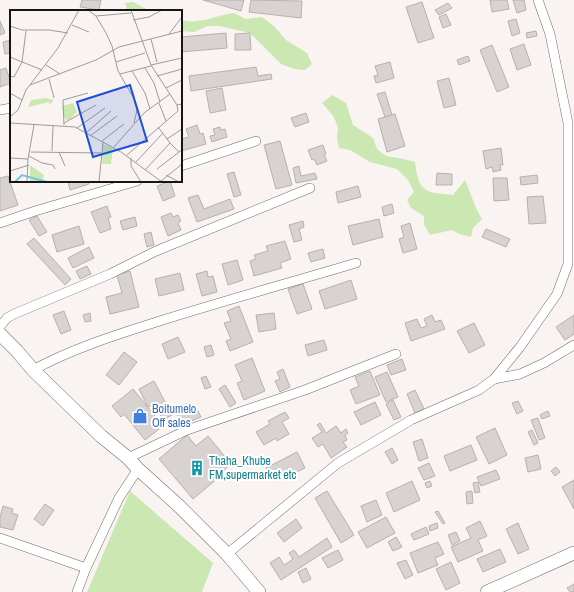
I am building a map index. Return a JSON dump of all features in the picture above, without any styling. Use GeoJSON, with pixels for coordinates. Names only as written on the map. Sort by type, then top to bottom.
{"type":"FeatureCollection","features":[{"type":"Feature","properties":{"kind":"main road"},"geometry":{"type":"LineString","coordinates":[[0,334],[32,370],[101,436],[128,458],[179,506],[227,554],[259,592]]}},
{"type":"Feature","properties":{"kind":"main road"},"geometry":{"type":"LineString","coordinates":[[487,592],[574,553]]}},
{"type":"Feature","properties":{"kind":"street"},"geometry":{"type":"LineString","coordinates":[[227,554],[338,463],[411,420],[479,390],[494,379],[520,347],[557,294],[568,264],[568,123],[550,34],[538,0]]}},
{"type":"Feature","properties":{"kind":"street"},"geometry":{"type":"LineString","coordinates":[[0,110],[10,108]]}},
{"type":"Feature","properties":{"kind":"street"},"geometry":{"type":"LineString","coordinates":[[182,166],[256,141]]}},
{"type":"Feature","properties":{"kind":"street"},"geometry":{"type":"LineString","coordinates":[[0,223],[34,211],[134,182]]}},
{"type":"Feature","properties":{"kind":"street"},"geometry":{"type":"LineString","coordinates":[[0,326],[14,314],[110,274],[156,250],[310,188]]}},
{"type":"Feature","properties":{"kind":"street"},"geometry":{"type":"LineString","coordinates":[[32,370],[54,358],[138,328],[356,263]]}},
{"type":"Feature","properties":{"kind":"street"},"geometry":{"type":"LineString","coordinates":[[494,379],[520,374],[544,363],[574,345]]}},
{"type":"Feature","properties":{"kind":"street"},"geometry":{"type":"LineString","coordinates":[[128,458],[186,430],[305,390],[396,354]]}},
{"type":"Feature","properties":{"kind":"street"},"geometry":{"type":"LineString","coordinates":[[77,592],[86,568],[119,498],[138,469]]}},
{"type":"Feature","properties":{"kind":"street"},"geometry":{"type":"LineString","coordinates":[[0,538],[86,568]]}},
{"type":"Feature","properties":{"kind":"green space"},"geometry":{"type":"Polygon","coordinates":[[[133,2],[148,10],[127,10],[125,3],[133,2]]]}},
{"type":"Feature","properties":{"kind":"green space"},"geometry":{"type":"Polygon","coordinates":[[[234,13],[246,19],[262,17],[275,27],[286,40],[307,53],[312,64],[305,70],[294,69],[281,64],[250,33],[220,26],[208,26],[194,32],[182,31],[182,20],[201,21],[234,13]]]}},
{"type":"Feature","properties":{"kind":"green space"},"geometry":{"type":"Polygon","coordinates":[[[332,95],[346,103],[353,125],[373,138],[377,149],[386,156],[415,162],[419,180],[425,189],[435,193],[453,195],[465,180],[482,219],[473,228],[471,237],[459,234],[452,230],[430,235],[424,225],[424,216],[411,208],[407,200],[414,192],[408,180],[397,169],[370,162],[350,150],[339,148],[337,138],[338,128],[334,117],[322,103],[332,95]]]}},
{"type":"Feature","properties":{"kind":"green space"},"geometry":{"type":"Polygon","coordinates":[[[130,491],[213,563],[202,592],[87,592],[130,491]]]}},
{"type":"Feature","properties":{"kind":"building"},"geometry":{"type":"Polygon","coordinates":[[[82,0],[101,0],[99,10],[80,7],[82,0]]]}},
{"type":"Feature","properties":{"kind":"building"},"geometry":{"type":"Polygon","coordinates":[[[203,0],[244,0],[241,11],[203,0]]]}},
{"type":"Feature","properties":{"kind":"building"},"geometry":{"type":"Polygon","coordinates":[[[251,0],[302,1],[301,18],[249,12],[251,0]]]}},
{"type":"Feature","properties":{"kind":"building"},"geometry":{"type":"Polygon","coordinates":[[[490,0],[507,0],[509,9],[492,12],[490,0]]]}},
{"type":"Feature","properties":{"kind":"building"},"geometry":{"type":"Polygon","coordinates":[[[513,0],[524,0],[526,10],[517,13],[513,0]]]}},
{"type":"Feature","properties":{"kind":"building"},"geometry":{"type":"Polygon","coordinates":[[[422,2],[434,38],[418,43],[406,7],[422,2]]]}},
{"type":"Feature","properties":{"kind":"building"},"geometry":{"type":"Polygon","coordinates":[[[448,3],[452,8],[439,15],[435,10],[448,3]]]}},
{"type":"Feature","properties":{"kind":"building"},"geometry":{"type":"Polygon","coordinates":[[[446,14],[451,25],[443,28],[439,17],[446,14]]]}},
{"type":"Feature","properties":{"kind":"building"},"geometry":{"type":"Polygon","coordinates":[[[516,19],[520,33],[512,36],[508,21],[516,19]]]}},
{"type":"Feature","properties":{"kind":"building"},"geometry":{"type":"Polygon","coordinates":[[[0,21],[5,33],[0,35],[0,21]]]}},
{"type":"Feature","properties":{"kind":"building"},"geometry":{"type":"Polygon","coordinates":[[[536,31],[537,36],[527,38],[526,33],[536,31]]]}},
{"type":"Feature","properties":{"kind":"building"},"geometry":{"type":"Polygon","coordinates":[[[226,33],[227,48],[182,52],[182,37],[226,33]]]}},
{"type":"Feature","properties":{"kind":"building"},"geometry":{"type":"Polygon","coordinates":[[[250,33],[251,50],[235,50],[235,34],[250,33]]]}},
{"type":"Feature","properties":{"kind":"building"},"geometry":{"type":"Polygon","coordinates":[[[10,40],[10,53],[5,54],[3,42],[10,40]]]}},
{"type":"Feature","properties":{"kind":"building"},"geometry":{"type":"Polygon","coordinates":[[[524,44],[531,65],[517,70],[510,49],[524,44]]]}},
{"type":"Feature","properties":{"kind":"building"},"geometry":{"type":"Polygon","coordinates":[[[492,45],[509,87],[497,92],[480,50],[492,45]]]}},
{"type":"Feature","properties":{"kind":"building"},"geometry":{"type":"Polygon","coordinates":[[[468,56],[470,61],[459,65],[457,60],[468,56]]]}},
{"type":"Feature","properties":{"kind":"building"},"geometry":{"type":"Polygon","coordinates":[[[390,62],[394,78],[376,83],[374,76],[378,75],[375,66],[390,62]]]}},
{"type":"Feature","properties":{"kind":"building"},"geometry":{"type":"Polygon","coordinates":[[[256,67],[258,76],[271,74],[272,79],[191,91],[189,76],[256,67]]]}},
{"type":"Feature","properties":{"kind":"building"},"geometry":{"type":"Polygon","coordinates":[[[6,68],[10,83],[0,87],[0,70],[6,68]]]}},
{"type":"Feature","properties":{"kind":"building"},"geometry":{"type":"Polygon","coordinates":[[[449,78],[456,105],[444,108],[437,81],[449,78]]]}},
{"type":"Feature","properties":{"kind":"building"},"geometry":{"type":"Polygon","coordinates":[[[222,88],[226,110],[210,113],[206,91],[222,88]]]}},
{"type":"Feature","properties":{"kind":"building"},"geometry":{"type":"Polygon","coordinates":[[[385,92],[392,115],[385,117],[377,94],[385,92]]]}},
{"type":"Feature","properties":{"kind":"building"},"geometry":{"type":"Polygon","coordinates":[[[306,113],[309,122],[295,127],[291,118],[306,113]]]}},
{"type":"Feature","properties":{"kind":"building"},"geometry":{"type":"Polygon","coordinates":[[[395,114],[405,146],[387,152],[378,119],[395,114]]]}},
{"type":"Feature","properties":{"kind":"building"},"geometry":{"type":"Polygon","coordinates":[[[197,125],[200,134],[203,133],[206,144],[182,151],[182,139],[189,137],[186,129],[197,125]]]}},
{"type":"Feature","properties":{"kind":"building"},"geometry":{"type":"Polygon","coordinates":[[[220,127],[221,130],[225,129],[227,137],[212,142],[210,136],[215,135],[213,129],[220,127]]]}},
{"type":"Feature","properties":{"kind":"building"},"geometry":{"type":"Polygon","coordinates":[[[280,141],[292,185],[276,189],[264,145],[280,141]]]}},
{"type":"Feature","properties":{"kind":"building"},"geometry":{"type":"Polygon","coordinates":[[[323,145],[326,154],[324,155],[327,161],[317,165],[314,159],[312,160],[308,150],[323,145]]]}},
{"type":"Feature","properties":{"kind":"building"},"geometry":{"type":"Polygon","coordinates":[[[501,148],[503,165],[500,165],[501,170],[493,172],[492,167],[486,169],[483,151],[501,148]]]}},
{"type":"Feature","properties":{"kind":"building"},"geometry":{"type":"Polygon","coordinates":[[[299,166],[301,176],[315,173],[317,179],[296,183],[293,168],[299,166]]]}},
{"type":"Feature","properties":{"kind":"building"},"geometry":{"type":"Polygon","coordinates":[[[234,172],[241,195],[234,197],[227,174],[234,172]]]}},
{"type":"Feature","properties":{"kind":"building"},"geometry":{"type":"Polygon","coordinates":[[[437,173],[452,174],[452,185],[436,185],[437,173]]]}},
{"type":"Feature","properties":{"kind":"building"},"geometry":{"type":"Polygon","coordinates":[[[537,175],[538,183],[521,185],[520,177],[537,175]]]}},
{"type":"Feature","properties":{"kind":"building"},"geometry":{"type":"Polygon","coordinates":[[[8,176],[18,205],[0,211],[0,178],[8,176]]]}},
{"type":"Feature","properties":{"kind":"building"},"geometry":{"type":"Polygon","coordinates":[[[493,178],[507,178],[509,200],[494,201],[493,178]]]}},
{"type":"Feature","properties":{"kind":"building"},"geometry":{"type":"Polygon","coordinates":[[[68,182],[88,182],[89,184],[70,190],[68,182]]]}},
{"type":"Feature","properties":{"kind":"building"},"geometry":{"type":"Polygon","coordinates":[[[170,182],[175,196],[163,201],[157,186],[170,182]]]}},
{"type":"Feature","properties":{"kind":"building"},"geometry":{"type":"Polygon","coordinates":[[[358,186],[361,197],[338,203],[336,192],[358,186]]]}},
{"type":"Feature","properties":{"kind":"building"},"geometry":{"type":"Polygon","coordinates":[[[198,195],[204,209],[230,199],[234,209],[197,222],[188,198],[198,195]]]}},
{"type":"Feature","properties":{"kind":"building"},"geometry":{"type":"Polygon","coordinates":[[[543,196],[546,223],[529,224],[527,197],[543,196]]]}},
{"type":"Feature","properties":{"kind":"building"},"geometry":{"type":"Polygon","coordinates":[[[392,204],[394,213],[384,216],[382,207],[392,204]]]}},
{"type":"Feature","properties":{"kind":"building"},"geometry":{"type":"Polygon","coordinates":[[[107,206],[111,217],[108,218],[111,229],[100,233],[91,212],[107,206]]]}},
{"type":"Feature","properties":{"kind":"building"},"geometry":{"type":"Polygon","coordinates":[[[171,213],[173,217],[178,215],[181,221],[178,223],[181,230],[168,236],[161,217],[171,213]]]}},
{"type":"Feature","properties":{"kind":"building"},"geometry":{"type":"Polygon","coordinates":[[[37,216],[47,232],[39,236],[29,220],[37,216]]]}},
{"type":"Feature","properties":{"kind":"building"},"geometry":{"type":"Polygon","coordinates":[[[135,217],[137,226],[123,230],[120,221],[135,217]]]}},
{"type":"Feature","properties":{"kind":"building"},"geometry":{"type":"Polygon","coordinates":[[[379,219],[383,237],[353,245],[348,226],[379,219]]]}},
{"type":"Feature","properties":{"kind":"building"},"geometry":{"type":"Polygon","coordinates":[[[303,221],[304,227],[299,229],[302,240],[294,242],[289,225],[303,221]]]}},
{"type":"Feature","properties":{"kind":"building"},"geometry":{"type":"Polygon","coordinates":[[[410,223],[417,249],[403,253],[399,239],[404,237],[401,226],[410,223]]]}},
{"type":"Feature","properties":{"kind":"building"},"geometry":{"type":"Polygon","coordinates":[[[79,226],[84,244],[57,252],[52,235],[79,226]]]}},
{"type":"Feature","properties":{"kind":"building"},"geometry":{"type":"Polygon","coordinates":[[[486,229],[510,239],[506,247],[482,237],[486,229]]]}},
{"type":"Feature","properties":{"kind":"building"},"geometry":{"type":"Polygon","coordinates":[[[151,232],[154,245],[147,247],[144,234],[151,232]]]}},
{"type":"Feature","properties":{"kind":"building"},"geometry":{"type":"Polygon","coordinates":[[[34,238],[71,279],[65,285],[27,244],[34,238]]]}},
{"type":"Feature","properties":{"kind":"building"},"geometry":{"type":"Polygon","coordinates":[[[285,241],[291,259],[280,263],[282,268],[254,276],[250,261],[256,259],[254,255],[268,251],[266,246],[285,241]]]}},
{"type":"Feature","properties":{"kind":"building"},"geometry":{"type":"Polygon","coordinates":[[[89,247],[94,258],[73,268],[68,258],[89,247]]]}},
{"type":"Feature","properties":{"kind":"building"},"geometry":{"type":"Polygon","coordinates":[[[323,249],[325,258],[311,262],[308,253],[323,249]]]}},
{"type":"Feature","properties":{"kind":"building"},"geometry":{"type":"Polygon","coordinates":[[[237,260],[243,280],[228,285],[222,264],[237,260]]]}},
{"type":"Feature","properties":{"kind":"building"},"geometry":{"type":"Polygon","coordinates":[[[87,266],[91,274],[80,279],[76,271],[87,266]]]}},
{"type":"Feature","properties":{"kind":"building"},"geometry":{"type":"Polygon","coordinates":[[[130,271],[139,307],[110,314],[106,297],[122,293],[117,275],[130,271]]]}},
{"type":"Feature","properties":{"kind":"building"},"geometry":{"type":"Polygon","coordinates":[[[207,271],[208,277],[213,276],[217,292],[202,296],[196,274],[207,271]]]}},
{"type":"Feature","properties":{"kind":"building"},"geometry":{"type":"Polygon","coordinates":[[[180,273],[184,290],[159,296],[155,279],[180,273]]]}},
{"type":"Feature","properties":{"kind":"building"},"geometry":{"type":"Polygon","coordinates":[[[351,280],[357,299],[325,309],[319,291],[351,280]]]}},
{"type":"Feature","properties":{"kind":"building"},"geometry":{"type":"Polygon","coordinates":[[[303,284],[312,309],[297,314],[288,289],[303,284]]]}},
{"type":"Feature","properties":{"kind":"building"},"geometry":{"type":"Polygon","coordinates":[[[239,306],[253,342],[230,351],[226,341],[231,339],[224,323],[231,321],[227,311],[239,306]]]}},
{"type":"Feature","properties":{"kind":"building"},"geometry":{"type":"Polygon","coordinates":[[[64,311],[71,330],[61,334],[53,315],[64,311]]]}},
{"type":"Feature","properties":{"kind":"building"},"geometry":{"type":"Polygon","coordinates":[[[90,313],[91,321],[85,322],[83,315],[90,313]]]}},
{"type":"Feature","properties":{"kind":"building"},"geometry":{"type":"Polygon","coordinates":[[[274,313],[276,329],[259,332],[256,315],[274,313]]]}},
{"type":"Feature","properties":{"kind":"building"},"geometry":{"type":"Polygon","coordinates":[[[432,315],[435,322],[441,320],[445,329],[411,341],[405,323],[417,319],[421,328],[427,326],[424,319],[432,315]]]}},
{"type":"Feature","properties":{"kind":"building"},"geometry":{"type":"Polygon","coordinates":[[[574,315],[574,334],[565,340],[556,327],[574,315]]]}},
{"type":"Feature","properties":{"kind":"building"},"geometry":{"type":"Polygon","coordinates":[[[474,323],[485,345],[469,353],[457,331],[474,323]]]}},
{"type":"Feature","properties":{"kind":"building"},"geometry":{"type":"Polygon","coordinates":[[[178,337],[185,352],[168,359],[162,344],[178,337]]]}},
{"type":"Feature","properties":{"kind":"building"},"geometry":{"type":"Polygon","coordinates":[[[324,340],[327,350],[308,356],[305,345],[324,340]]]}},
{"type":"Feature","properties":{"kind":"building"},"geometry":{"type":"Polygon","coordinates":[[[211,345],[214,355],[207,357],[204,347],[211,345]]]}},
{"type":"Feature","properties":{"kind":"building"},"geometry":{"type":"Polygon","coordinates":[[[124,352],[137,362],[119,385],[106,375],[124,352]]]}},
{"type":"Feature","properties":{"kind":"building"},"geometry":{"type":"Polygon","coordinates":[[[252,358],[265,391],[244,400],[237,383],[242,381],[235,365],[252,358]]]}},
{"type":"Feature","properties":{"kind":"building"},"geometry":{"type":"Polygon","coordinates":[[[402,359],[406,370],[391,375],[387,365],[402,359]]]}},
{"type":"Feature","properties":{"kind":"building"},"geometry":{"type":"Polygon","coordinates":[[[283,369],[290,387],[280,392],[275,381],[280,379],[277,372],[283,369]]]}},
{"type":"Feature","properties":{"kind":"building"},"geometry":{"type":"Polygon","coordinates":[[[370,371],[380,395],[356,404],[350,390],[359,386],[355,377],[370,371]]]}},
{"type":"Feature","properties":{"kind":"building"},"geometry":{"type":"Polygon","coordinates":[[[387,372],[398,397],[386,402],[375,377],[387,372]]]}},
{"type":"Feature","properties":{"kind":"building"},"geometry":{"type":"Polygon","coordinates":[[[206,376],[211,387],[205,389],[201,378],[206,376]]]}},
{"type":"Feature","properties":{"kind":"building"},"geometry":{"type":"Polygon","coordinates":[[[154,381],[172,415],[163,420],[155,404],[148,407],[139,389],[154,381]]]}},
{"type":"Feature","properties":{"kind":"building"},"geometry":{"type":"Polygon","coordinates":[[[225,385],[236,403],[230,407],[219,389],[225,385]]]}},
{"type":"Feature","properties":{"kind":"building","name":"Boitumelo Off sales"},"geometry":{"type":"Polygon","coordinates":[[[133,389],[163,426],[145,440],[124,414],[121,417],[112,406],[133,389]]]}},
{"type":"Feature","properties":{"kind":"building"},"geometry":{"type":"Polygon","coordinates":[[[415,390],[424,409],[415,413],[407,394],[415,390]]]}},
{"type":"Feature","properties":{"kind":"building"},"geometry":{"type":"Polygon","coordinates":[[[393,400],[401,417],[394,420],[386,404],[393,400]]]}},
{"type":"Feature","properties":{"kind":"building"},"geometry":{"type":"Polygon","coordinates":[[[518,401],[523,411],[517,414],[512,403],[518,401]]]}},
{"type":"Feature","properties":{"kind":"building"},"geometry":{"type":"Polygon","coordinates":[[[191,402],[194,411],[197,409],[201,417],[182,425],[175,409],[191,402]]]}},
{"type":"Feature","properties":{"kind":"building"},"geometry":{"type":"Polygon","coordinates":[[[375,402],[381,415],[361,425],[354,412],[375,402]]]}},
{"type":"Feature","properties":{"kind":"building"},"geometry":{"type":"Polygon","coordinates":[[[548,411],[550,416],[542,419],[540,415],[548,411]]]}},
{"type":"Feature","properties":{"kind":"building"},"geometry":{"type":"Polygon","coordinates":[[[285,412],[289,418],[282,422],[289,434],[277,441],[276,438],[264,445],[256,432],[270,424],[268,421],[285,412]]]}},
{"type":"Feature","properties":{"kind":"building"},"geometry":{"type":"Polygon","coordinates":[[[538,418],[545,438],[539,440],[531,420],[538,418]]]}},
{"type":"Feature","properties":{"kind":"building"},"geometry":{"type":"Polygon","coordinates":[[[320,423],[326,433],[336,426],[341,433],[346,429],[348,433],[345,435],[347,440],[343,442],[347,447],[331,458],[323,444],[318,447],[312,438],[322,432],[317,425],[320,423]]]}},
{"type":"Feature","properties":{"kind":"building"},"geometry":{"type":"Polygon","coordinates":[[[495,428],[507,455],[489,464],[476,437],[495,428]]]}},
{"type":"Feature","properties":{"kind":"building"},"geometry":{"type":"Polygon","coordinates":[[[532,430],[538,443],[534,445],[528,432],[532,430]]]}},
{"type":"Feature","properties":{"kind":"building","name":"Thaha_Khube FM,supermarket etc"},"geometry":{"type":"Polygon","coordinates":[[[187,435],[196,446],[208,436],[231,464],[223,471],[224,473],[193,499],[159,459],[187,435]]]}},
{"type":"Feature","properties":{"kind":"building"},"geometry":{"type":"Polygon","coordinates":[[[422,439],[428,458],[419,461],[413,442],[422,439]]]}},
{"type":"Feature","properties":{"kind":"building"},"geometry":{"type":"Polygon","coordinates":[[[471,445],[477,460],[450,471],[444,456],[471,445]]]}},
{"type":"Feature","properties":{"kind":"building"},"geometry":{"type":"Polygon","coordinates":[[[392,448],[398,460],[392,464],[385,452],[392,448]]]}},
{"type":"Feature","properties":{"kind":"building"},"geometry":{"type":"Polygon","coordinates":[[[297,452],[305,468],[280,480],[280,478],[273,481],[266,468],[297,452]]]}},
{"type":"Feature","properties":{"kind":"building"},"geometry":{"type":"Polygon","coordinates":[[[538,455],[541,469],[528,472],[525,458],[538,455]]]}},
{"type":"Feature","properties":{"kind":"building"},"geometry":{"type":"Polygon","coordinates":[[[429,463],[435,476],[424,480],[418,468],[429,463]]]}},
{"type":"Feature","properties":{"kind":"building"},"geometry":{"type":"Polygon","coordinates":[[[556,467],[560,472],[555,476],[551,471],[556,467]]]}},
{"type":"Feature","properties":{"kind":"building"},"geometry":{"type":"Polygon","coordinates":[[[496,470],[500,479],[481,486],[477,477],[496,470]]]}},
{"type":"Feature","properties":{"kind":"building"},"geometry":{"type":"Polygon","coordinates":[[[574,480],[574,509],[562,487],[574,480]]]}},
{"type":"Feature","properties":{"kind":"building"},"geometry":{"type":"Polygon","coordinates":[[[412,481],[420,500],[394,512],[386,493],[412,481]]]}},
{"type":"Feature","properties":{"kind":"building"},"geometry":{"type":"Polygon","coordinates":[[[430,481],[432,486],[427,488],[425,483],[430,481]]]}},
{"type":"Feature","properties":{"kind":"building"},"geometry":{"type":"Polygon","coordinates":[[[478,482],[480,492],[475,493],[473,483],[478,482]]]}},
{"type":"Feature","properties":{"kind":"building"},"geometry":{"type":"Polygon","coordinates":[[[327,491],[354,535],[341,543],[315,498],[327,491]]]}},
{"type":"Feature","properties":{"kind":"building"},"geometry":{"type":"Polygon","coordinates":[[[472,491],[473,503],[467,504],[466,492],[472,491]]]}},
{"type":"Feature","properties":{"kind":"building"},"geometry":{"type":"Polygon","coordinates":[[[376,500],[382,515],[367,522],[361,506],[376,500]]]}},
{"type":"Feature","properties":{"kind":"building"},"geometry":{"type":"Polygon","coordinates":[[[45,504],[54,510],[43,526],[34,519],[45,504]]]}},
{"type":"Feature","properties":{"kind":"building"},"geometry":{"type":"Polygon","coordinates":[[[3,506],[13,509],[12,513],[18,515],[13,530],[0,527],[0,517],[3,506]]]}},
{"type":"Feature","properties":{"kind":"building"},"geometry":{"type":"Polygon","coordinates":[[[438,511],[445,523],[443,524],[435,512],[438,511]]]}},
{"type":"Feature","properties":{"kind":"building"},"geometry":{"type":"Polygon","coordinates":[[[386,517],[395,533],[367,548],[358,532],[386,517]]]}},
{"type":"Feature","properties":{"kind":"building"},"geometry":{"type":"Polygon","coordinates":[[[296,519],[302,528],[284,542],[277,533],[296,519]]]}},
{"type":"Feature","properties":{"kind":"building"},"geometry":{"type":"Polygon","coordinates":[[[480,521],[487,536],[478,540],[483,551],[458,562],[451,547],[471,538],[466,528],[480,521]]]}},
{"type":"Feature","properties":{"kind":"building"},"geometry":{"type":"Polygon","coordinates":[[[437,523],[438,528],[430,531],[429,526],[437,523]]]}},
{"type":"Feature","properties":{"kind":"building"},"geometry":{"type":"Polygon","coordinates":[[[518,523],[529,549],[518,554],[506,529],[518,523]]]}},
{"type":"Feature","properties":{"kind":"building"},"geometry":{"type":"Polygon","coordinates":[[[426,527],[429,534],[414,540],[411,534],[426,527]]]}},
{"type":"Feature","properties":{"kind":"building"},"geometry":{"type":"Polygon","coordinates":[[[456,532],[460,541],[452,545],[448,535],[456,532]]]}},
{"type":"Feature","properties":{"kind":"building"},"geometry":{"type":"Polygon","coordinates":[[[396,537],[402,547],[393,551],[388,542],[396,537]]]}},
{"type":"Feature","properties":{"kind":"building"},"geometry":{"type":"Polygon","coordinates":[[[327,538],[332,547],[281,580],[270,563],[279,557],[284,565],[293,559],[289,553],[294,550],[299,557],[327,538]]]}},
{"type":"Feature","properties":{"kind":"building"},"geometry":{"type":"Polygon","coordinates":[[[438,542],[444,554],[435,558],[438,565],[418,573],[410,553],[438,542]]]}},
{"type":"Feature","properties":{"kind":"building"},"geometry":{"type":"Polygon","coordinates":[[[500,549],[506,562],[483,572],[477,559],[500,549]]]}},
{"type":"Feature","properties":{"kind":"building"},"geometry":{"type":"Polygon","coordinates":[[[338,550],[343,560],[328,568],[322,558],[338,550]]]}},
{"type":"Feature","properties":{"kind":"building"},"geometry":{"type":"Polygon","coordinates":[[[406,560],[413,575],[405,579],[397,563],[406,560]]]}},
{"type":"Feature","properties":{"kind":"building"},"geometry":{"type":"Polygon","coordinates":[[[451,562],[460,583],[446,590],[436,569],[451,562]]]}},
{"type":"Feature","properties":{"kind":"building"},"geometry":{"type":"Polygon","coordinates":[[[306,568],[311,579],[303,583],[298,572],[306,568]]]}},
{"type":"Feature","properties":{"kind":"building"},"geometry":{"type":"Polygon","coordinates":[[[574,584],[574,592],[570,592],[567,588],[574,584]]]}},
{"type":"Feature","properties":{"kind":"place","name":"Boitumelo Off sales"},"geometry":{"type":"Point","coordinates":[140,416]}},
{"type":"Feature","properties":{"kind":"place","name":"Thaha_Khube FM,supermarket etc"},"geometry":{"type":"Point","coordinates":[197,468]}}]}
